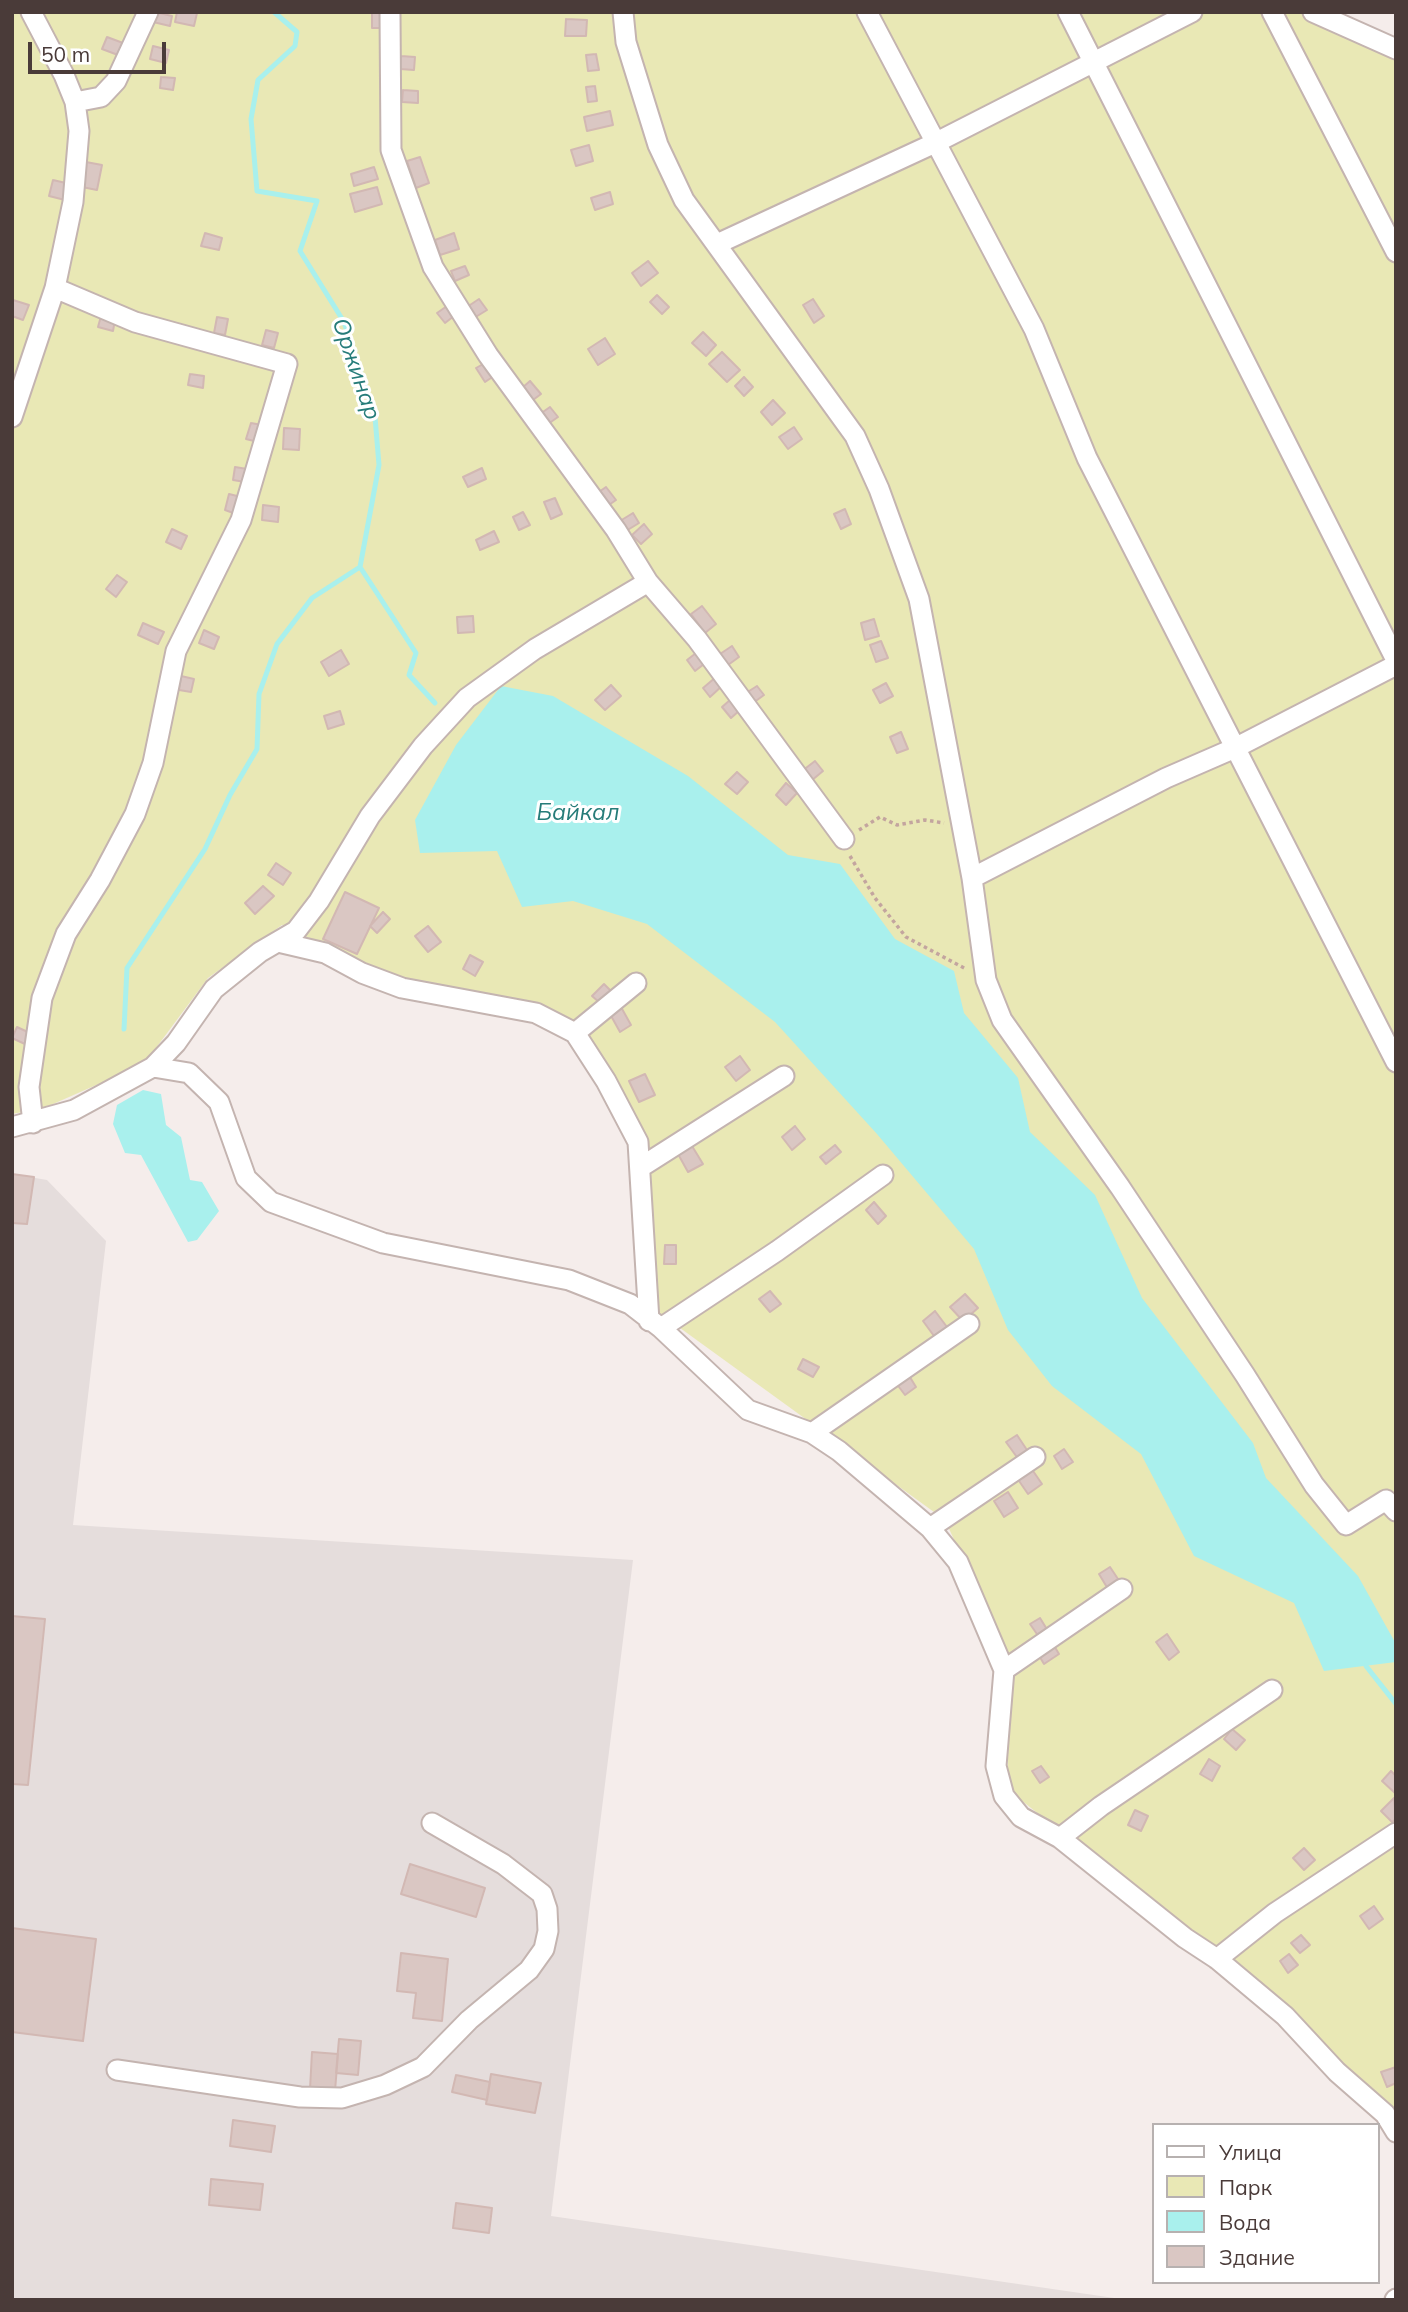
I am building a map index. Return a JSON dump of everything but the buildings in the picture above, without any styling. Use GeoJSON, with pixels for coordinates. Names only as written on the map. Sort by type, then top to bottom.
{"type":"FeatureCollection","features":[{"type":"Feature","properties":{"kind":"street"},"geometry":{"type":"LineString","coordinates":[[12,417],[55,288],[73,202],[79,131],[75,102],[32,12]]}},
{"type":"Feature","properties":{"kind":"street"},"geometry":{"type":"LineString","coordinates":[[75,102],[101,97],[116,81],[148,12]]}},
{"type":"Feature","properties":{"kind":"street"},"geometry":{"type":"LineString","coordinates":[[390,12],[391,150],[433,267],[488,355],[616,530],[648,582],[697,639],[844,839]]}},
{"type":"Feature","properties":{"kind":"street"},"geometry":{"type":"LineString","coordinates":[[623,12],[626,43],[658,145],[684,200],[855,436],[879,489],[919,599],[972,878],[986,981],[1002,1020],[1120,1187],[1245,1375],[1314,1486],[1346,1525],[1386,1500],[1396,1511]]}},
{"type":"Feature","properties":{"kind":"street"},"geometry":{"type":"LineString","coordinates":[[867,12],[1034,330],[1087,458],[1396,1062]]}},
{"type":"Feature","properties":{"kind":"street"},"geometry":{"type":"LineString","coordinates":[[1068,12],[1396,660]]}},
{"type":"Feature","properties":{"kind":"street"},"geometry":{"type":"LineString","coordinates":[[717,244],[934,142],[1192,12]]}},
{"type":"Feature","properties":{"kind":"street"},"geometry":{"type":"LineString","coordinates":[[1272,12],[1396,252]]}},
{"type":"Feature","properties":{"kind":"street"},"geometry":{"type":"LineString","coordinates":[[1313,12],[1396,49]]}},
{"type":"Feature","properties":{"kind":"street"},"geometry":{"type":"LineString","coordinates":[[33,1123],[29,1087],[42,998],[66,933],[100,880],[135,814],[153,763],[176,651],[241,520],[287,364],[135,322],[55,288]]}},
{"type":"Feature","properties":{"kind":"street"},"geometry":{"type":"LineString","coordinates":[[12,1127],[74,1110],[153,1067],[176,1042],[214,989],[296,931],[319,901],[370,816],[424,746],[467,698],[535,649],[648,582]]}},
{"type":"Feature","properties":{"kind":"street"},"geometry":{"type":"LineString","coordinates":[[972,878],[1166,778],[1235,748],[1396,665]]}},
{"type":"Feature","properties":{"kind":"street"},"geometry":{"type":"LineString","coordinates":[[278,942],[325,953],[362,973],[402,988],[536,1013],[575,1033],[638,1142],[655,1324]]}},
{"type":"Feature","properties":{"kind":"street"},"geometry":{"type":"LineString","coordinates":[[575,1033],[636,983]]}},
{"type":"Feature","properties":{"kind":"street"},"geometry":{"type":"LineString","coordinates":[[153,1067],[189,1073],[219,1102],[246,1178],[271,1202],[383,1243],[569,1280],[630,1304],[748,1410],[812,1433],[839,1451],[930,1528],[958,1562],[1004,1670],[996,1766],[1004,1796],[1021,1817],[1060,1838],[1185,1938],[1217,1959],[1284,2016],[1337,2072],[1390,2111],[1396,2132]]}},
{"type":"Feature","properties":{"kind":"street"},"geometry":{"type":"LineString","coordinates":[[641,1167],[784,1076]]}},
{"type":"Feature","properties":{"kind":"street"},"geometry":{"type":"LineString","coordinates":[[655,1324],[778,1251],[883,1175]]}},
{"type":"Feature","properties":{"kind":"street"},"geometry":{"type":"LineString","coordinates":[[812,1433],[969,1324]]}},
{"type":"Feature","properties":{"kind":"street"},"geometry":{"type":"LineString","coordinates":[[930,1528],[1035,1457]]}},
{"type":"Feature","properties":{"kind":"street"},"geometry":{"type":"LineString","coordinates":[[1004,1670],[1122,1589]]}},
{"type":"Feature","properties":{"kind":"street"},"geometry":{"type":"LineString","coordinates":[[1060,1838],[1101,1806],[1272,1690]]}},
{"type":"Feature","properties":{"kind":"street"},"geometry":{"type":"LineString","coordinates":[[117,2070],[300,2097],[342,2098],[386,2085],[423,2067],[469,2020],[529,1970],[544,1949],[548,1931],[547,1909],[542,1894],[503,1864],[432,1823]]}},
{"type":"Feature","properties":{"kind":"street"},"geometry":{"type":"LineString","coordinates":[[1217,1959],[1275,1913],[1396,1833]]}},
{"type":"Feature","properties":{"kind":"path"},"geometry":{"type":"LineString","coordinates":[[962,827],[925,820],[897,825],[880,817],[844,839],[851,861],[875,898],[906,937],[986,981]]}},
{"type":"Feature","properties":{"kind":"shaded area"},"geometry":{"type":"Polygon","coordinates":[[[12,1174],[47,1180],[106,1241],[73,1525],[633,1560],[551,2216],[1128,2300],[12,2300],[12,1174]]]}},
{"type":"Feature","properties":{"kind":"green space"},"geometry":{"type":"Polygon","coordinates":[[[12,12],[1297,12],[1396,55],[1396,2114],[1227,1963],[1007,1789],[1011,1663],[945,1520],[658,1312],[648,1144],[569,1018],[407,985],[282,925],[208,978],[144,1064],[44,1108],[12,1114],[12,12]]]}},
{"type":"Feature","properties":{"kind":"water","name":"Байкал"},"geometry":{"type":"Polygon","coordinates":[[[501,686],[553,696],[688,776],[788,855],[840,864],[895,939],[954,971],[964,1013],[1018,1078],[1030,1132],[1095,1195],[1142,1298],[1253,1443],[1266,1478],[1358,1576],[1396,1644],[1396,1662],[1324,1671],[1294,1603],[1194,1556],[1141,1454],[1052,1386],[1008,1330],[974,1249],[877,1134],[775,1022],[647,924],[573,901],[522,907],[497,851],[420,853],[415,820],[456,745],[501,686]]]}},
{"type":"Feature","properties":{"kind":"water"},"geometry":{"type":"Polygon","coordinates":[[[143,1090],[161,1094],[166,1125],[181,1137],[190,1180],[202,1182],[219,1211],[197,1240],[188,1242],[141,1155],[125,1153],[113,1124],[117,1105],[143,1090]]]}},
{"type":"Feature","properties":{"kind":"waterway","name":"Оржинар"},"geometry":{"type":"LineString","coordinates":[[274,12],[297,32],[295,46],[258,80],[251,119],[257,191],[317,201],[300,251],[344,322],[375,417],[379,465],[360,567],[416,653],[409,675],[435,703]]}},
{"type":"Feature","properties":{"kind":"waterway"},"geometry":{"type":"LineString","coordinates":[[124,1029],[127,968],[205,849],[230,795],[257,749],[259,694],[277,644],[312,598],[360,567]]}},
{"type":"Feature","properties":{"kind":"waterway","name":"Оржинар"},"geometry":{"type":"LineString","coordinates":[[1366,1666],[1396,1704]]}}]}
